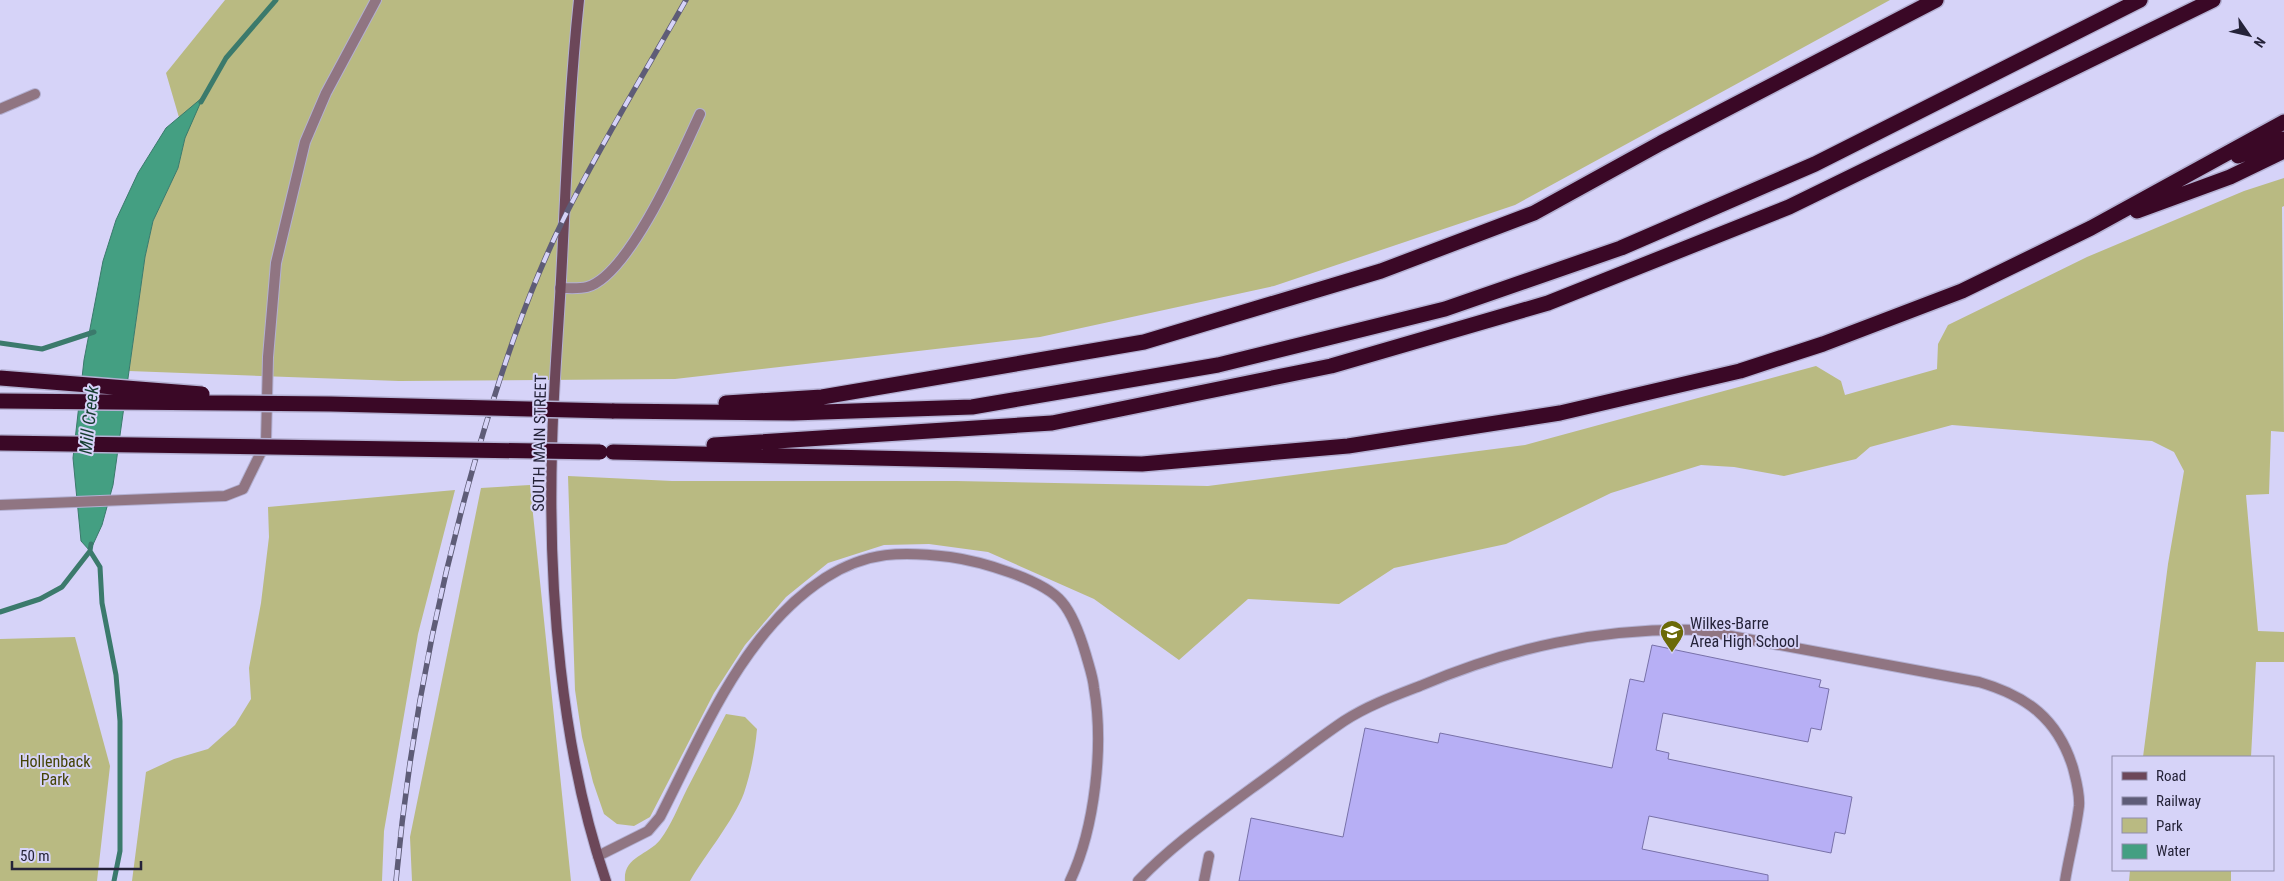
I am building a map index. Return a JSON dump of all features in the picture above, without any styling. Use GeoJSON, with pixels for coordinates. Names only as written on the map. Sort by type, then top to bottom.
{"type":"FeatureCollection","features":[{"type":"Feature","properties":{"kind":"highway"},"geometry":{"type":"LineString","coordinates":[[612,411],[822,396],[1144,342],[1381,271],[1534,213],[1661,142],[1936,0]]}},
{"type":"Feature","properties":{"kind":"highway"},"geometry":{"type":"LineString","coordinates":[[0,401],[331,404],[612,411],[793,413],[972,407],[1218,365],[1445,309],[1621,248],[1815,164],[2140,0]]}},
{"type":"Feature","properties":{"kind":"highway"},"geometry":{"type":"LineString","coordinates":[[607,452],[1052,423],[1331,366],[1558,300],[1789,207],[2213,0]]}},
{"type":"Feature","properties":{"kind":"highway"},"geometry":{"type":"LineString","coordinates":[[0,443],[607,452],[1142,464],[1357,445],[1560,414],[1740,370],[1823,344],[1962,291],[2091,228],[2284,122]]}},
{"type":"Feature","properties":{"kind":"highway"},"geometry":{"type":"LineString","coordinates":[[2194,171],[2284,139]]}},
{"type":"Feature","properties":{"kind":"highway"},"geometry":{"type":"LineString","coordinates":[[2091,228],[2230,177],[2284,151]]}},
{"type":"Feature","properties":{"kind":"highway"},"geometry":{"type":"LineString","coordinates":[[0,378],[331,404]]}},
{"type":"Feature","properties":{"kind":"main road","name":"SOUTH MAIN STREET"},"geometry":{"type":"LineString","coordinates":[[579,0],[564,184],[552,450],[555,587],[564,685],[573,751],[590,829],[606,881]]}},
{"type":"Feature","properties":{"kind":"street"},"geometry":{"type":"LineString","coordinates":[[0,505],[225,496],[243,489],[266,442],[268,357],[276,263],[305,142],[326,93],[376,0]]}},
{"type":"Feature","properties":{"kind":"street"},"geometry":{"type":"LineString","coordinates":[[0,109],[35,94]]}},
{"type":"Feature","properties":{"kind":"street"},"geometry":{"type":"LineString","coordinates":[[560,288],[588,286],[607,274],[633,243],[653,212],[700,114]]}},
{"type":"Feature","properties":{"kind":"street"},"geometry":{"type":"LineString","coordinates":[[598,856],[648,831],[660,817],[723,696],[750,652],[781,614],[826,577],[856,562],[887,553],[925,554],[985,564],[1039,586],[1062,601],[1082,640],[1094,687],[1098,730],[1096,771],[1080,859],[1070,881]]}},
{"type":"Feature","properties":{"kind":"street"},"geometry":{"type":"LineString","coordinates":[[1138,881],[1155,863],[1196,829],[1301,752],[1346,720],[1388,699],[1500,655],[1560,640],[1622,631],[1656,629],[1699,630],[1995,686],[2017,696],[2038,710],[2057,730],[2070,760],[2077,783],[2079,804],[2065,881]]}},
{"type":"Feature","properties":{"kind":"street"},"geometry":{"type":"LineString","coordinates":[[1204,881],[1209,856]]}},
{"type":"Feature","properties":{"kind":"green space"},"geometry":{"type":"Polygon","coordinates":[[[225,0],[1890,0],[1515,205],[1274,286],[1040,337],[675,379],[399,381],[129,371],[145,257],[153,221],[178,168],[185,138],[166,73],[225,0]]]}},
{"type":"Feature","properties":{"kind":"green space"},"geometry":{"type":"Polygon","coordinates":[[[2284,178],[2284,206],[2282,207],[2284,432],[2271,431],[2269,494],[2246,495],[2258,631],[2284,632],[2284,662],[2256,662],[2251,756],[2143,756],[2168,564],[2184,471],[2174,452],[2152,441],[1952,425],[1870,447],[1856,459],[1784,476],[1734,467],[1701,465],[1611,493],[1506,544],[1394,568],[1339,604],[1248,599],[1179,660],[1094,599],[988,552],[929,544],[884,545],[828,563],[786,597],[745,645],[714,693],[650,817],[634,826],[617,824],[604,814],[593,782],[582,737],[575,690],[568,476],[672,481],[956,481],[1208,486],[1525,445],[1816,366],[1841,381],[1845,395],[1937,369],[1938,344],[1948,325],[2087,257],[2244,191],[2284,178]]]}},
{"type":"Feature","properties":{"kind":"green space"},"geometry":{"type":"Polygon","coordinates":[[[530,485],[571,881],[412,881],[410,837],[481,488],[530,485]]]}},
{"type":"Feature","properties":{"kind":"green space"},"geometry":{"type":"Polygon","coordinates":[[[455,490],[418,634],[384,831],[382,881],[132,881],[146,772],[174,759],[208,749],[235,725],[251,699],[249,668],[261,603],[269,537],[268,507],[455,490]]]}},
{"type":"Feature","properties":{"kind":"green space","name":"Hollenback Park"},"geometry":{"type":"Polygon","coordinates":[[[75,637],[110,766],[97,881],[0,881],[0,639],[75,637]]]}},
{"type":"Feature","properties":{"kind":"green space"},"geometry":{"type":"Polygon","coordinates":[[[726,714],[745,717],[757,729],[754,753],[744,793],[726,826],[690,881],[625,881],[625,873],[632,861],[655,845],[668,828],[726,714]]]}},
{"type":"Feature","properties":{"kind":"green space"},"geometry":{"type":"Polygon","coordinates":[[[2130,871],[2231,871],[2231,881],[2129,881],[2130,871]]]}},
{"type":"Feature","properties":{"kind":"water"},"geometry":{"type":"Polygon","coordinates":[[[203,97],[185,138],[178,168],[153,221],[145,257],[113,485],[102,525],[90,551],[81,541],[73,458],[84,360],[103,261],[116,220],[138,173],[166,128],[203,97]]]}},
{"type":"Feature","properties":{"kind":"building"},"geometry":{"type":"Polygon","coordinates":[[[1652,645],[1821,680],[1819,687],[1829,689],[1821,730],[1811,728],[1808,742],[1663,713],[1656,750],[1669,753],[1668,759],[1852,797],[1845,834],[1835,832],[1831,853],[1649,816],[1642,849],[1768,875],[1768,881],[1239,881],[1251,818],[1343,837],[1365,728],[1438,743],[1440,733],[1612,768],[1630,679],[1644,682],[1652,645]]]}},
{"type":"Feature","properties":{"kind":"waterway","name":"Mill Creek"},"geometry":{"type":"LineString","coordinates":[[201,102],[226,58],[276,0]]}},
{"type":"Feature","properties":{"kind":"waterway"},"geometry":{"type":"LineString","coordinates":[[0,343],[42,349],[94,332]]}},
{"type":"Feature","properties":{"kind":"waterway","name":"Mill Creek"},"geometry":{"type":"LineString","coordinates":[[91,544],[90,551],[100,567],[102,603],[116,675],[120,721],[120,851],[114,881]]}},
{"type":"Feature","properties":{"kind":"waterway"},"geometry":{"type":"LineString","coordinates":[[0,612],[40,599],[62,587],[90,551]]}},
{"type":"Feature","properties":{"kind":"railway"},"geometry":{"type":"LineString","coordinates":[[396,881],[408,774],[436,616],[475,461],[504,368],[525,307],[564,218],[608,135],[686,0]]}},
{"type":"Feature","properties":{"kind":"place","name":"Wilkes-Barre Area High School"},"geometry":{"type":"Point","coordinates":[1672,653]}}]}
